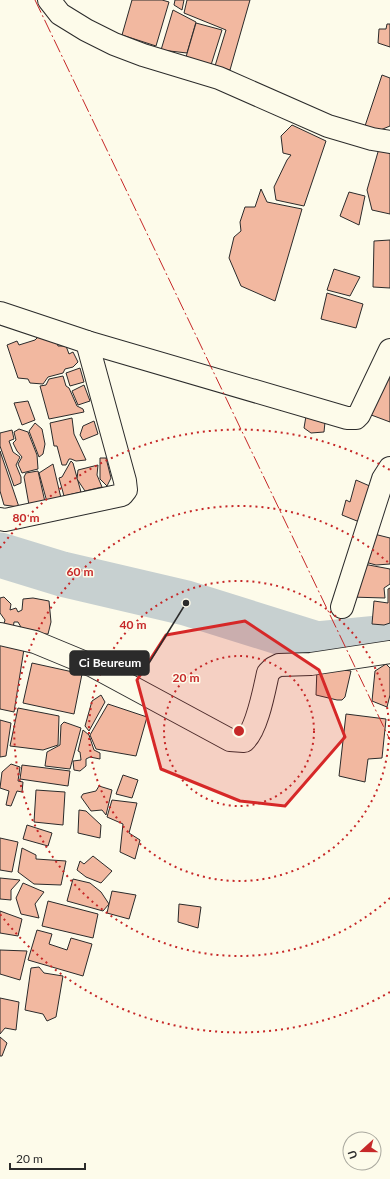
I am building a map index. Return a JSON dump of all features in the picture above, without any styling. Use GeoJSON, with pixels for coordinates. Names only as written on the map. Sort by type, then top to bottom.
{"type":"FeatureCollection","features":[{"type":"Feature","properties":{"kind":"street"},"geometry":{"type":"LineString","coordinates":[[49,0],[60,14],[86,30],[114,44],[143,55],[219,78],[328,126],[372,139],[390,142]]}},
{"type":"Feature","properties":{"kind":"street"},"geometry":{"type":"LineString","coordinates":[[0,313],[87,342],[347,418],[356,418],[359,415],[389,355]]}},
{"type":"Feature","properties":{"kind":"street"},"geometry":{"type":"LineString","coordinates":[[2,514],[122,494],[126,490],[125,481],[87,342]]}},
{"type":"Feature","properties":{"kind":"street"},"geometry":{"type":"LineString","coordinates":[[342,607],[383,479],[390,468]]}},
{"type":"Feature","properties":{"kind":"street"},"geometry":{"type":"LineString","coordinates":[[0,634],[35,642],[93,666],[230,740],[244,741],[250,735],[255,724],[268,673],[273,668],[279,665],[311,664],[390,652]]}},
{"type":"Feature","properties":{"kind":"highlighted area"},"geometry":{"type":"Polygon","coordinates":[[[245,621],[319,670],[345,737],[285,806],[240,801],[161,769],[137,680],[166,635],[245,621]]]}},
{"type":"Feature","properties":{"kind":"building"},"geometry":{"type":"Polygon","coordinates":[[[132,0],[162,0],[169,2],[156,46],[122,35],[132,0]]]}},
{"type":"Feature","properties":{"kind":"building"},"geometry":{"type":"Polygon","coordinates":[[[175,0],[184,0],[182,10],[174,5],[175,0]]]}},
{"type":"Feature","properties":{"kind":"building"},"geometry":{"type":"Polygon","coordinates":[[[187,0],[250,0],[230,70],[215,66],[226,30],[184,13],[187,0]]]}},
{"type":"Feature","properties":{"kind":"building"},"geometry":{"type":"Polygon","coordinates":[[[173,10],[196,22],[187,53],[161,50],[173,10]]]}},
{"type":"Feature","properties":{"kind":"building"},"geometry":{"type":"Polygon","coordinates":[[[196,23],[222,30],[211,65],[186,57],[196,23]]]}},
{"type":"Feature","properties":{"kind":"building"},"geometry":{"type":"Polygon","coordinates":[[[387,24],[390,24],[390,47],[378,43],[379,29],[386,29],[387,24]]]}},
{"type":"Feature","properties":{"kind":"building"},"geometry":{"type":"Polygon","coordinates":[[[382,75],[390,78],[390,126],[378,131],[365,126],[382,75]]]}},
{"type":"Feature","properties":{"kind":"building"},"geometry":{"type":"Polygon","coordinates":[[[292,125],[326,141],[304,206],[276,200],[274,187],[291,155],[283,153],[281,136],[292,125]]]}},
{"type":"Feature","properties":{"kind":"building"},"geometry":{"type":"Polygon","coordinates":[[[390,144],[390,214],[372,210],[367,190],[380,145],[390,144]]]}},
{"type":"Feature","properties":{"kind":"building"},"geometry":{"type":"Polygon","coordinates":[[[261,189],[267,202],[302,209],[275,301],[241,286],[229,258],[234,237],[241,231],[240,222],[245,207],[255,207],[261,189]]]}},
{"type":"Feature","properties":{"kind":"building"},"geometry":{"type":"Polygon","coordinates":[[[349,192],[365,196],[359,225],[340,216],[349,192]]]}},
{"type":"Feature","properties":{"kind":"building"},"geometry":{"type":"Polygon","coordinates":[[[390,240],[390,288],[373,287],[374,241],[390,240]]]}},
{"type":"Feature","properties":{"kind":"building"},"geometry":{"type":"Polygon","coordinates":[[[334,269],[360,277],[350,296],[327,290],[334,269]]]}},
{"type":"Feature","properties":{"kind":"building"},"geometry":{"type":"Polygon","coordinates":[[[327,293],[363,304],[356,328],[321,319],[327,293]]]}},
{"type":"Feature","properties":{"kind":"building"},"geometry":{"type":"Polygon","coordinates":[[[38,337],[56,341],[58,346],[66,346],[69,354],[73,352],[78,362],[73,367],[65,369],[63,373],[48,377],[43,384],[30,383],[28,379],[18,378],[7,345],[17,341],[19,345],[35,340],[38,337]]]}},
{"type":"Feature","properties":{"kind":"building"},"geometry":{"type":"Polygon","coordinates":[[[390,367],[390,422],[366,413],[390,367]]]}},
{"type":"Feature","properties":{"kind":"building"},"geometry":{"type":"Polygon","coordinates":[[[80,368],[84,382],[70,386],[66,373],[80,368]]]}},
{"type":"Feature","properties":{"kind":"building"},"geometry":{"type":"Polygon","coordinates":[[[63,376],[66,386],[69,388],[77,406],[83,409],[84,412],[49,419],[40,386],[46,385],[49,379],[63,376]]]}},
{"type":"Feature","properties":{"kind":"building"},"geometry":{"type":"Polygon","coordinates":[[[84,385],[90,401],[78,405],[72,391],[84,385]]]}},
{"type":"Feature","properties":{"kind":"building"},"geometry":{"type":"Polygon","coordinates":[[[28,401],[35,420],[22,425],[14,403],[28,401]]]}},
{"type":"Feature","properties":{"kind":"building"},"geometry":{"type":"Polygon","coordinates":[[[306,416],[325,422],[324,432],[311,433],[304,428],[306,416]]]}},
{"type":"Feature","properties":{"kind":"building"},"geometry":{"type":"Polygon","coordinates":[[[72,418],[74,434],[86,460],[76,461],[69,459],[66,465],[62,465],[57,446],[54,446],[50,423],[72,418]]]}},
{"type":"Feature","properties":{"kind":"building"},"geometry":{"type":"Polygon","coordinates":[[[94,421],[98,434],[83,440],[80,435],[83,426],[94,421]]]}},
{"type":"Feature","properties":{"kind":"building"},"geometry":{"type":"Polygon","coordinates":[[[35,423],[42,429],[45,444],[43,454],[39,457],[29,431],[35,423]]]}},
{"type":"Feature","properties":{"kind":"building"},"geometry":{"type":"Polygon","coordinates":[[[19,429],[28,432],[37,455],[38,469],[22,473],[18,464],[22,457],[13,443],[16,440],[14,432],[19,429]]]}},
{"type":"Feature","properties":{"kind":"building"},"geometry":{"type":"Polygon","coordinates":[[[12,430],[14,439],[9,441],[13,452],[20,457],[16,465],[21,477],[21,483],[14,486],[0,446],[0,433],[12,430]]]}},
{"type":"Feature","properties":{"kind":"building"},"geometry":{"type":"Polygon","coordinates":[[[0,451],[19,507],[4,505],[0,491],[0,451]]]}},
{"type":"Feature","properties":{"kind":"building"},"geometry":{"type":"Polygon","coordinates":[[[100,458],[106,458],[111,478],[107,486],[100,479],[100,458]]]}},
{"type":"Feature","properties":{"kind":"building"},"geometry":{"type":"Polygon","coordinates":[[[71,461],[73,463],[81,492],[64,496],[59,478],[62,477],[71,461]]]}},
{"type":"Feature","properties":{"kind":"building"},"geometry":{"type":"Polygon","coordinates":[[[53,464],[61,498],[47,502],[39,473],[53,464]]]}},
{"type":"Feature","properties":{"kind":"building"},"geometry":{"type":"Polygon","coordinates":[[[98,465],[97,475],[102,487],[85,491],[77,479],[78,470],[98,465]]]}},
{"type":"Feature","properties":{"kind":"building"},"geometry":{"type":"Polygon","coordinates":[[[38,471],[45,502],[29,505],[24,477],[26,473],[38,471]]]}},
{"type":"Feature","properties":{"kind":"building"},"geometry":{"type":"Polygon","coordinates":[[[356,480],[372,487],[362,523],[342,515],[346,500],[350,502],[356,480]]]}},
{"type":"Feature","properties":{"kind":"building"},"geometry":{"type":"Polygon","coordinates":[[[370,533],[390,538],[390,564],[376,565],[365,562],[370,533]]]}},
{"type":"Feature","properties":{"kind":"building"},"geometry":{"type":"Polygon","coordinates":[[[358,563],[390,569],[390,584],[384,588],[385,598],[350,597],[358,563]]]}},
{"type":"Feature","properties":{"kind":"building"},"geometry":{"type":"Polygon","coordinates":[[[390,588],[390,623],[384,625],[372,624],[374,601],[388,603],[388,589],[390,588]]]}},
{"type":"Feature","properties":{"kind":"building"},"geometry":{"type":"Polygon","coordinates":[[[4,597],[11,604],[10,610],[16,608],[18,612],[22,610],[23,599],[33,598],[49,601],[51,622],[48,634],[25,634],[18,622],[14,622],[13,629],[3,627],[5,620],[0,613],[0,598],[4,597]]]}},
{"type":"Feature","properties":{"kind":"building"},"geometry":{"type":"Polygon","coordinates":[[[0,644],[24,649],[14,712],[0,709],[0,644]]]}},
{"type":"Feature","properties":{"kind":"building"},"geometry":{"type":"Polygon","coordinates":[[[32,663],[82,674],[74,714],[23,703],[32,663]]]}},
{"type":"Feature","properties":{"kind":"building"},"geometry":{"type":"Polygon","coordinates":[[[386,664],[390,668],[390,695],[387,707],[372,701],[375,671],[386,664]]]}},
{"type":"Feature","properties":{"kind":"building"},"geometry":{"type":"Polygon","coordinates":[[[317,668],[351,671],[345,697],[342,700],[316,695],[317,668]]]}},
{"type":"Feature","properties":{"kind":"building"},"geometry":{"type":"Polygon","coordinates":[[[101,695],[105,702],[89,731],[85,726],[92,701],[101,695]]]}},
{"type":"Feature","properties":{"kind":"building"},"geometry":{"type":"Polygon","coordinates":[[[108,704],[147,717],[136,756],[96,749],[90,735],[108,704]]]}},
{"type":"Feature","properties":{"kind":"building"},"geometry":{"type":"Polygon","coordinates":[[[18,708],[59,716],[58,745],[43,750],[10,746],[18,708]]]}},
{"type":"Feature","properties":{"kind":"building"},"geometry":{"type":"Polygon","coordinates":[[[346,714],[386,719],[382,758],[368,759],[365,782],[339,776],[346,714]]]}},
{"type":"Feature","properties":{"kind":"building"},"geometry":{"type":"Polygon","coordinates":[[[0,720],[11,723],[6,756],[0,757],[0,720]]]}},
{"type":"Feature","properties":{"kind":"building"},"geometry":{"type":"Polygon","coordinates":[[[64,722],[81,728],[70,769],[45,766],[47,752],[60,745],[61,725],[64,722]]]}},
{"type":"Feature","properties":{"kind":"building"},"geometry":{"type":"Polygon","coordinates":[[[83,730],[89,735],[94,750],[100,753],[100,759],[90,757],[86,759],[86,766],[80,771],[74,770],[73,761],[81,760],[80,752],[78,751],[83,730]]]}},
{"type":"Feature","properties":{"kind":"building"},"geometry":{"type":"Polygon","coordinates":[[[11,764],[20,767],[18,781],[23,782],[22,792],[17,791],[11,806],[6,805],[9,791],[0,788],[2,772],[11,764]]]}},
{"type":"Feature","properties":{"kind":"building"},"geometry":{"type":"Polygon","coordinates":[[[22,765],[70,771],[68,786],[20,779],[22,765]]]}},
{"type":"Feature","properties":{"kind":"building"},"geometry":{"type":"Polygon","coordinates":[[[123,775],[138,780],[132,798],[116,794],[123,775]]]}},
{"type":"Feature","properties":{"kind":"building"},"geometry":{"type":"Polygon","coordinates":[[[99,786],[112,790],[106,815],[102,810],[91,811],[81,797],[83,794],[96,791],[99,786]]]}},
{"type":"Feature","properties":{"kind":"building"},"geometry":{"type":"Polygon","coordinates":[[[36,790],[65,792],[63,825],[34,822],[36,790]]]}},
{"type":"Feature","properties":{"kind":"building"},"geometry":{"type":"Polygon","coordinates":[[[112,800],[137,803],[129,833],[140,840],[135,859],[120,852],[123,824],[107,817],[112,800]]]}},
{"type":"Feature","properties":{"kind":"building"},"geometry":{"type":"Polygon","coordinates":[[[79,810],[86,811],[101,825],[100,838],[78,833],[79,810]]]}},
{"type":"Feature","properties":{"kind":"building"},"geometry":{"type":"Polygon","coordinates":[[[27,825],[52,833],[48,846],[23,839],[27,825]]]}},
{"type":"Feature","properties":{"kind":"building"},"geometry":{"type":"Polygon","coordinates":[[[0,838],[18,842],[12,872],[0,870],[0,838]]]}},
{"type":"Feature","properties":{"kind":"building"},"geometry":{"type":"Polygon","coordinates":[[[22,848],[36,855],[36,859],[66,861],[61,885],[34,884],[18,872],[22,848]]]}},
{"type":"Feature","properties":{"kind":"building"},"geometry":{"type":"Polygon","coordinates":[[[93,856],[112,871],[101,883],[86,877],[77,870],[80,861],[84,864],[93,856]]]}},
{"type":"Feature","properties":{"kind":"building"},"geometry":{"type":"Polygon","coordinates":[[[0,878],[20,880],[11,890],[11,900],[0,899],[0,878]]]}},
{"type":"Feature","properties":{"kind":"building"},"geometry":{"type":"Polygon","coordinates":[[[73,879],[90,883],[101,892],[109,904],[103,911],[67,901],[73,879]]]}},
{"type":"Feature","properties":{"kind":"building"},"geometry":{"type":"Polygon","coordinates":[[[23,883],[44,892],[35,904],[39,918],[21,914],[16,898],[23,883]]]}},
{"type":"Feature","properties":{"kind":"building"},"geometry":{"type":"Polygon","coordinates":[[[112,891],[136,895],[129,919],[107,913],[112,891]]]}},
{"type":"Feature","properties":{"kind":"building"},"geometry":{"type":"Polygon","coordinates":[[[48,901],[98,914],[93,938],[42,926],[48,901]]]}},
{"type":"Feature","properties":{"kind":"building"},"geometry":{"type":"Polygon","coordinates":[[[179,904],[201,907],[198,928],[178,922],[179,904]]]}},
{"type":"Feature","properties":{"kind":"building"},"geometry":{"type":"Polygon","coordinates":[[[0,911],[22,919],[18,936],[0,933],[0,911]]]}},
{"type":"Feature","properties":{"kind":"building"},"geometry":{"type":"Polygon","coordinates":[[[37,930],[52,934],[49,944],[67,950],[71,938],[92,944],[83,976],[28,960],[37,930]]]}},
{"type":"Feature","properties":{"kind":"building"},"geometry":{"type":"Polygon","coordinates":[[[0,950],[27,951],[20,980],[0,974],[0,950]]]}},
{"type":"Feature","properties":{"kind":"building"},"geometry":{"type":"Polygon","coordinates":[[[39,967],[44,973],[63,976],[56,1017],[47,1021],[43,1014],[25,1010],[31,968],[39,967]]]}},
{"type":"Feature","properties":{"kind":"building"},"geometry":{"type":"Polygon","coordinates":[[[0,998],[19,1002],[16,1030],[5,1028],[0,1034],[0,998]]]}},
{"type":"Feature","properties":{"kind":"building"},"geometry":{"type":"Polygon","coordinates":[[[0,1037],[7,1043],[2,1056],[0,1056],[0,1037]]]}},
{"type":"Feature","properties":{"kind":"waterway"},"geometry":{"type":"LineString","coordinates":[[0,555],[62,574],[186,603],[317,644],[379,638],[390,634]]}},
{"type":"Feature","properties":{"kind":"power"},"geometry":{"type":"LineString","coordinates":[[35,0],[390,740]]}},
{"type":"Feature","properties":{"kind":"place","name":"Ci Beureum"},"geometry":{"type":"Point","coordinates":[186,603]}}]}
